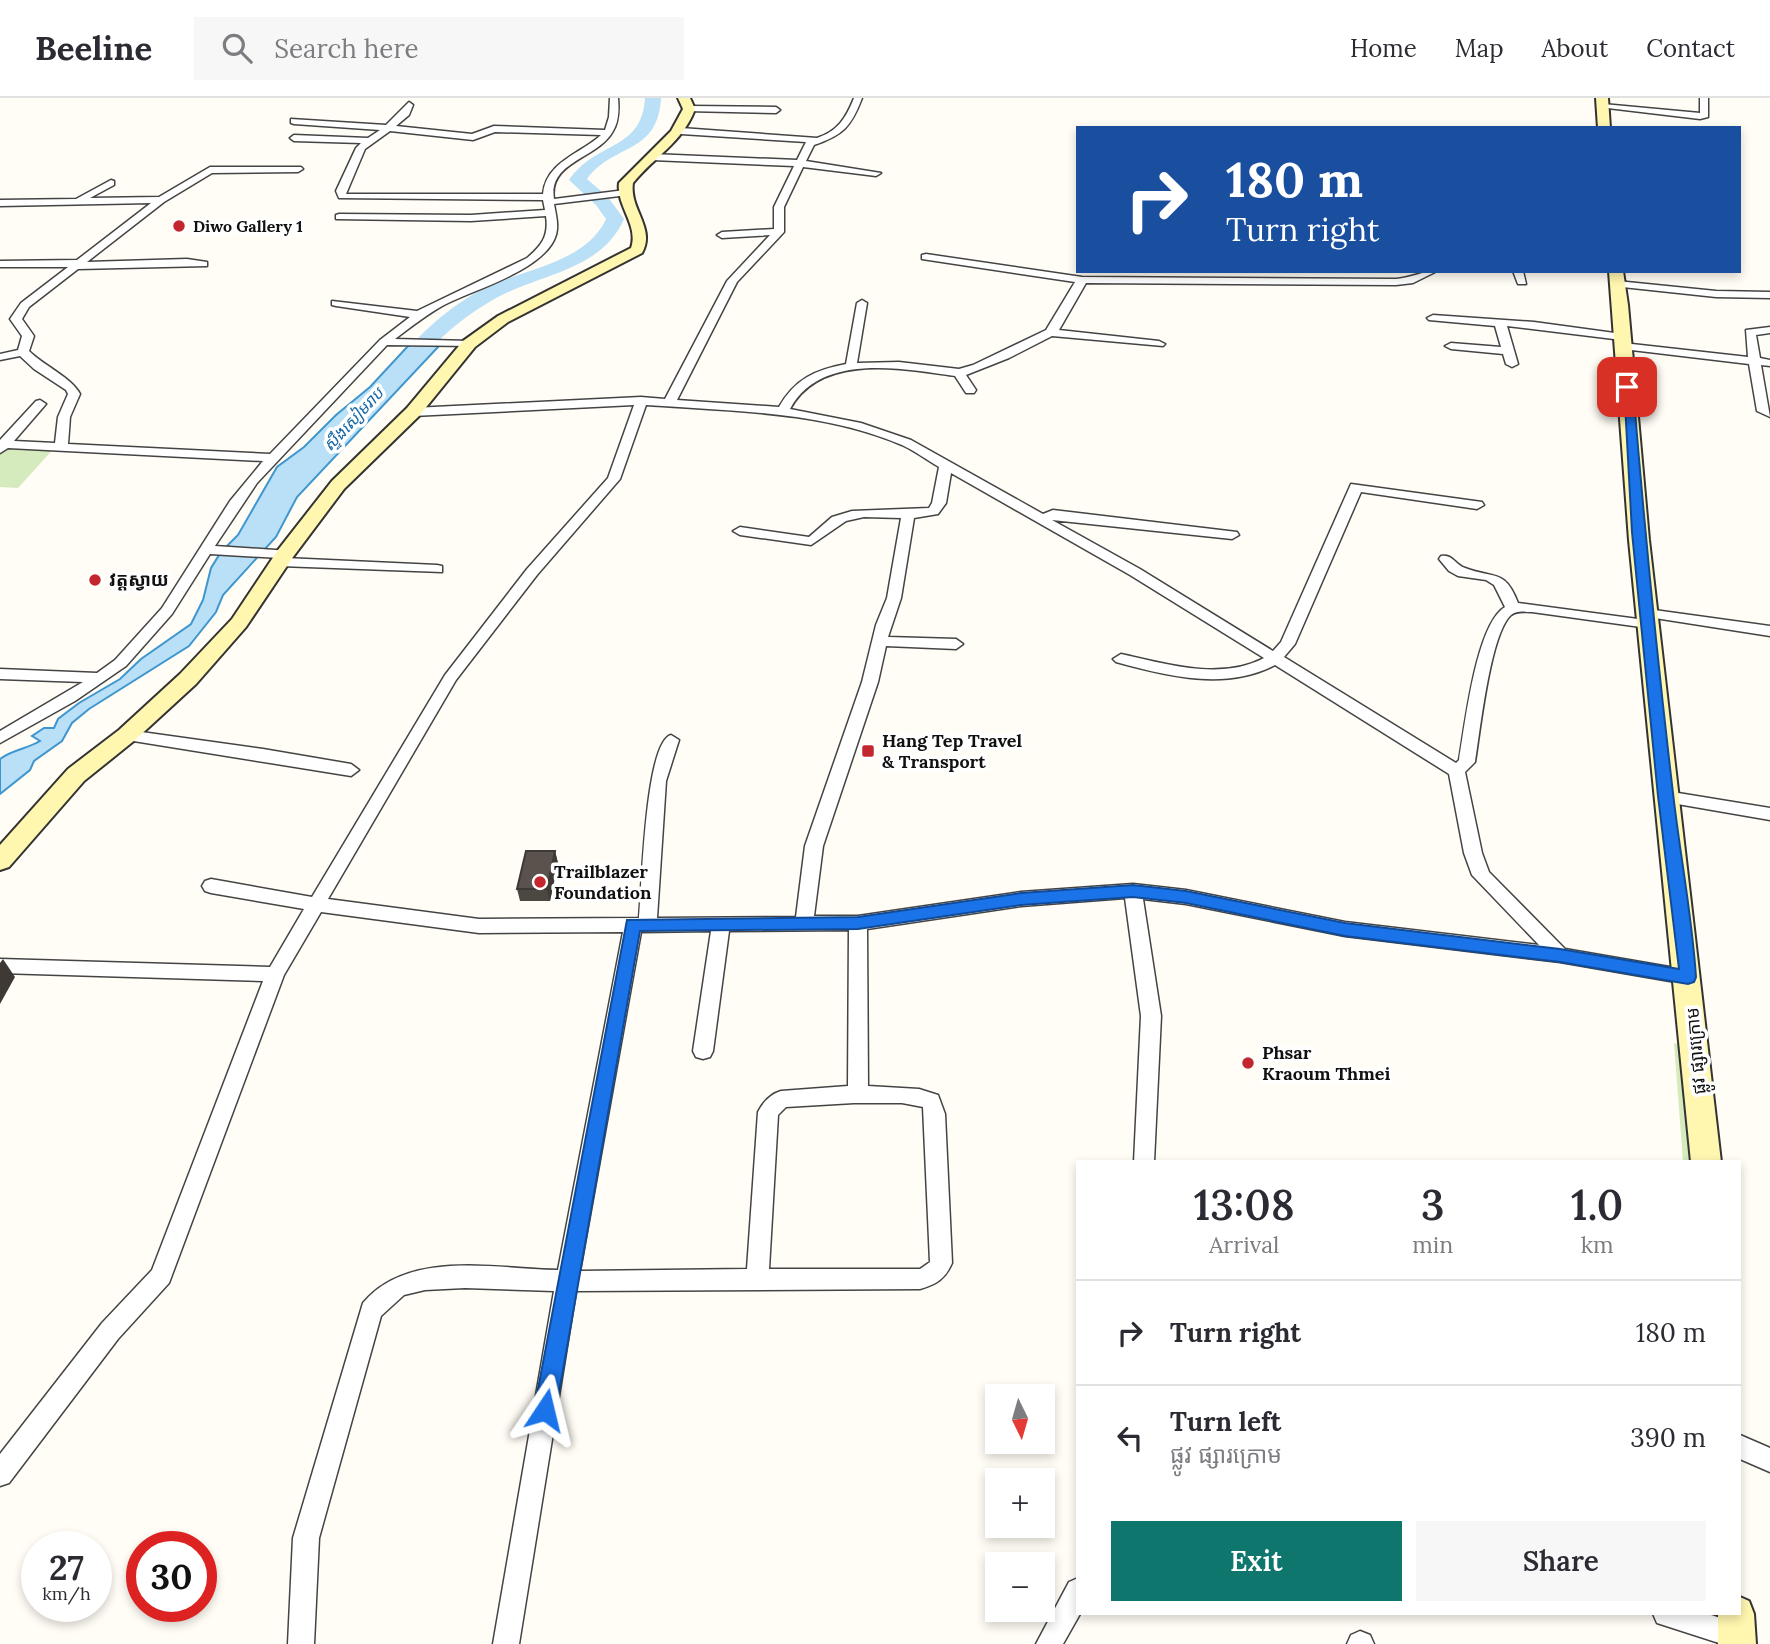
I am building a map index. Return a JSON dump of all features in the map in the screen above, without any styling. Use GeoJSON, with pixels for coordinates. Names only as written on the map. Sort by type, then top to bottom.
{"type":"FeatureCollection","features":[{"type":"Feature","properties":{"kind":"street"},"geometry":{"type":"LineString","coordinates":[[0,738],[98,678],[134,651],[156,626],[209,550],[233,504],[271,458],[419,315],[465,289],[543,252],[551,240],[554,228],[550,200],[551,180],[561,167],[601,141],[614,120],[614,98]]}},
{"type":"Feature","properties":{"kind":"street"},"geometry":{"type":"LineString","coordinates":[[669,403],[732,281],[779,232],[779,207],[810,143],[834,135],[850,118],[858,98]]}},
{"type":"Feature","properties":{"kind":"street"},"geometry":{"type":"LineString","coordinates":[[1604,126],[1603,102],[1700,116],[1705,115],[1704,98]]}},
{"type":"Feature","properties":{"kind":"street"},"geometry":{"type":"LineString","coordinates":[[0,861],[76,775],[127,735],[188,679],[239,623],[277,556],[338,485],[413,412],[462,344],[503,319],[637,250],[642,242],[625,193],[627,181],[681,131],[686,104],[776,110]]}},
{"type":"Feature","properties":{"kind":"street"},"geometry":{"type":"LineString","coordinates":[[409,106],[406,113],[358,152],[341,191],[342,196],[550,200],[625,193]]}},
{"type":"Feature","properties":{"kind":"street"},"geometry":{"type":"LineString","coordinates":[[294,121],[473,137],[494,129],[607,133]]}},
{"type":"Feature","properties":{"kind":"street"},"geometry":{"type":"LineString","coordinates":[[681,131],[815,140]]}},
{"type":"Feature","properties":{"kind":"street"},"geometry":{"type":"LineString","coordinates":[[294,138],[370,141]]}},
{"type":"Feature","properties":{"kind":"street"},"geometry":{"type":"LineString","coordinates":[[652,157],[802,164],[876,173]]}},
{"type":"Feature","properties":{"kind":"street"},"geometry":{"type":"LineString","coordinates":[[16,318],[24,305],[74,265],[161,200],[210,170],[298,169]]}},
{"type":"Feature","properties":{"kind":"street"},"geometry":{"type":"LineString","coordinates":[[77,202],[111,183]]}},
{"type":"Feature","properties":{"kind":"street"},"geometry":{"type":"LineString","coordinates":[[0,203],[161,200]]}},
{"type":"Feature","properties":{"kind":"street"},"geometry":{"type":"LineString","coordinates":[[339,217],[471,218],[552,214]]}},
{"type":"Feature","properties":{"kind":"street"},"geometry":{"type":"LineString","coordinates":[[722,235],[779,232]]}},
{"type":"Feature","properties":{"kind":"street"},"geometry":{"type":"LineString","coordinates":[[926,257],[1082,280],[1405,281],[1427,273]]}},
{"type":"Feature","properties":{"kind":"street"},"geometry":{"type":"LineString","coordinates":[[0,264],[203,264]]}},
{"type":"Feature","properties":{"kind":"street"},"geometry":{"type":"LineString","coordinates":[[1325,273],[1333,281]]}},
{"type":"Feature","properties":{"kind":"street"},"geometry":{"type":"LineString","coordinates":[[1616,277],[1699,292],[1770,295]]}},
{"type":"Feature","properties":{"kind":"street","name":"ផ្លូវ ផ្សារក្រោម"},"geometry":{"type":"LineString","coordinates":[[1616,277],[1665,796],[1685,942],[1706,1160]]}},
{"type":"Feature","properties":{"kind":"street"},"geometry":{"type":"LineString","coordinates":[[1050,332],[1082,280]]}},
{"type":"Feature","properties":{"kind":"street"},"geometry":{"type":"LineString","coordinates":[[336,303],[419,315]]}},
{"type":"Feature","properties":{"kind":"street"},"geometry":{"type":"LineString","coordinates":[[851,367],[862,303]]}},
{"type":"Feature","properties":{"kind":"street"},"geometry":{"type":"LineString","coordinates":[[0,320],[16,318]]}},
{"type":"Feature","properties":{"kind":"street"},"geometry":{"type":"LineString","coordinates":[[16,318],[27,337],[23,352]]}},
{"type":"Feature","properties":{"kind":"street"},"geometry":{"type":"LineString","coordinates":[[1433,318],[1534,325],[1770,363]]}},
{"type":"Feature","properties":{"kind":"street"},"geometry":{"type":"LineString","coordinates":[[1500,323],[1511,364]]}},
{"type":"Feature","properties":{"kind":"street"},"geometry":{"type":"LineString","coordinates":[[1770,330],[1750,332],[1763,411],[1770,413]]}},
{"type":"Feature","properties":{"kind":"street"},"geometry":{"type":"LineString","coordinates":[[783,411],[792,392],[807,377],[851,367],[898,365],[959,373],[983,366],[1000,355],[1050,332],[1158,344]]}},
{"type":"Feature","properties":{"kind":"street"},"geometry":{"type":"LineString","coordinates":[[389,342],[462,344]]}},
{"type":"Feature","properties":{"kind":"street"},"geometry":{"type":"LineString","coordinates":[[1451,346],[1508,351]]}},
{"type":"Feature","properties":{"kind":"street"},"geometry":{"type":"LineString","coordinates":[[0,357],[23,352]]}},
{"type":"Feature","properties":{"kind":"street"},"geometry":{"type":"LineString","coordinates":[[23,352],[38,367],[71,388],[74,394],[64,417],[61,446]]}},
{"type":"Feature","properties":{"kind":"street"},"geometry":{"type":"LineString","coordinates":[[959,373],[970,390]]}},
{"type":"Feature","properties":{"kind":"street"},"geometry":{"type":"LineString","coordinates":[[413,412],[641,401],[783,411],[858,426],[907,443],[1135,572],[1457,771],[1473,852],[1481,874],[1560,955]]}},
{"type":"Feature","properties":{"kind":"street"},"geometry":{"type":"LineString","coordinates":[[0,1474],[110,1331],[160,1276],[275,974],[450,678],[532,572],[614,479],[641,401]]}},
{"type":"Feature","properties":{"kind":"street"},"geometry":{"type":"LineString","coordinates":[[1,446],[40,404]]}},
{"type":"Feature","properties":{"kind":"street"},"geometry":{"type":"LineString","coordinates":[[1,446],[61,446],[271,458]]}},
{"type":"Feature","properties":{"kind":"street"},"geometry":{"type":"LineString","coordinates":[[740,531],[811,541],[841,518],[881,512],[908,514],[933,511],[939,503],[946,466]]}},
{"type":"Feature","properties":{"kind":"street"},"geometry":{"type":"LineString","coordinates":[[1121,659],[1211,676],[1259,670],[1279,659],[1288,644],[1356,487],[1477,505]]}},
{"type":"Feature","properties":{"kind":"street"},"geometry":{"type":"LineString","coordinates":[[804,922],[814,846],[870,682],[879,640],[894,598],[908,514]]}},
{"type":"Feature","properties":{"kind":"street"},"geometry":{"type":"LineString","coordinates":[[1042,520],[1054,514],[1232,535]]}},
{"type":"Feature","properties":{"kind":"street"},"geometry":{"type":"LineString","coordinates":[[209,550],[437,569]]}},
{"type":"Feature","properties":{"kind":"street"},"geometry":{"type":"LineString","coordinates":[[1446,559],[1460,571],[1498,580],[1504,584],[1513,608]]}},
{"type":"Feature","properties":{"kind":"street"},"geometry":{"type":"LineString","coordinates":[[1457,771],[1467,762],[1491,637],[1500,620],[1513,608],[1770,631]]}},
{"type":"Feature","properties":{"kind":"street"},"geometry":{"type":"LineString","coordinates":[[879,640],[956,645]]}},
{"type":"Feature","properties":{"kind":"street"},"geometry":{"type":"LineString","coordinates":[[0,674],[98,678]]}},
{"type":"Feature","properties":{"kind":"street"},"geometry":{"type":"LineString","coordinates":[[127,735],[263,754],[351,770]]}},
{"type":"Feature","properties":{"kind":"street"},"geometry":{"type":"LineString","coordinates":[[506,1644],[566,1281],[640,924],[658,781],[671,740]]}},
{"type":"Feature","properties":{"kind":"street"},"geometry":{"type":"LineString","coordinates":[[1665,796],[1770,814]]}},
{"type":"Feature","properties":{"kind":"street"},"geometry":{"type":"LineString","coordinates":[[211,886],[315,904],[479,926],[858,923],[1021,899],[1133,891],[1186,897],[1345,929],[1560,955],[1688,977]]}},
{"type":"Feature","properties":{"kind":"street"},"geometry":{"type":"LineString","coordinates":[[1133,891],[1151,1016],[1144,1160]]}},
{"type":"Feature","properties":{"kind":"street"},"geometry":{"type":"LineString","coordinates":[[703,1051],[722,923]]}},
{"type":"Feature","properties":{"kind":"street"},"geometry":{"type":"LineString","coordinates":[[858,923],[858,1096]]}},
{"type":"Feature","properties":{"kind":"street"},"geometry":{"type":"LineString","coordinates":[[0,966],[275,974]]}},
{"type":"Feature","properties":{"kind":"street"},"geometry":{"type":"LineString","coordinates":[[301,1644],[306,1538],[371,1311],[384,1294],[407,1283],[432,1279],[920,1279],[937,1272],[941,1263],[935,1114],[931,1101],[920,1095],[781,1099],[768,1112],[757,1278]]}},
{"type":"Feature","properties":{"kind":"street"},"geometry":{"type":"LineString","coordinates":[[1741,1447],[1770,1460]]}},
{"type":"Feature","properties":{"kind":"street"},"geometry":{"type":"LineString","coordinates":[[1049,1644],[1076,1595]]}},
{"type":"Feature","properties":{"kind":"street"},"geometry":{"type":"LineString","coordinates":[[1670,1615],[1737,1631]]}},
{"type":"Feature","properties":{"kind":"green space"},"geometry":{"type":"Polygon","coordinates":[[[0,443],[57,445],[18,488],[0,487],[0,443]]]}},
{"type":"Feature","properties":{"kind":"green space"},"geometry":{"type":"Polygon","coordinates":[[[1674,1043],[1690,1047],[1701,1160],[1683,1160],[1674,1043]]]}},
{"type":"Feature","properties":{"kind":"water","name":"ស្ទឹងសៀមរាប"},"geometry":{"type":"Polygon","coordinates":[[[408,346],[439,346],[297,497],[276,537],[223,595],[216,612],[189,646],[89,709],[72,723],[62,741],[34,761],[30,770],[0,794],[0,759],[40,741],[32,736],[44,728],[54,728],[58,719],[79,703],[120,679],[141,659],[191,624],[203,600],[211,568],[221,552],[238,535],[277,467],[304,447],[336,415],[370,387],[408,346]]]}},
{"type":"Feature","properties":{"kind":"building"},"geometry":{"type":"Polygon","coordinates":[[[526,851],[555,851],[547,889],[517,889],[526,851]]]}},
{"type":"Feature","properties":{"kind":"waterway","name":"ស្ទឹងសៀមរាប"},"geometry":{"type":"LineString","coordinates":[[399,370],[437,328],[464,309],[498,289],[566,263],[598,244],[609,233],[615,219],[602,201],[578,180],[598,159],[624,146],[646,129],[652,116],[653,98]]}},
{"type":"Feature","properties":{"kind":"place","name":"Diwo Gallery 1"},"geometry":{"type":"Point","coordinates":[179,226]}},
{"type":"Feature","properties":{"kind":"place","name":"វត្តស្វាយ"},"geometry":{"type":"Point","coordinates":[95,580]}},
{"type":"Feature","properties":{"kind":"place","name":"Hang Tep Travel & Transport"},"geometry":{"type":"Point","coordinates":[868,751]}},
{"type":"Feature","properties":{"kind":"place","name":"Trailblazer Foundation"},"geometry":{"type":"Point","coordinates":[540,882]}},
{"type":"Feature","properties":{"kind":"place","name":"Phsar Kraoum Thmei"},"geometry":{"type":"Point","coordinates":[1248,1063]}},
{"type":"Feature","properties":{"kind":"route"},"geometry":{"type":"LineString","coordinates":[[545,1410],[566,1281],[633,925],[858,923],[1021,899],[1133,891],[1186,897],[1345,929],[1560,955],[1688,977],[1665,796],[1627,387]]}}]}
